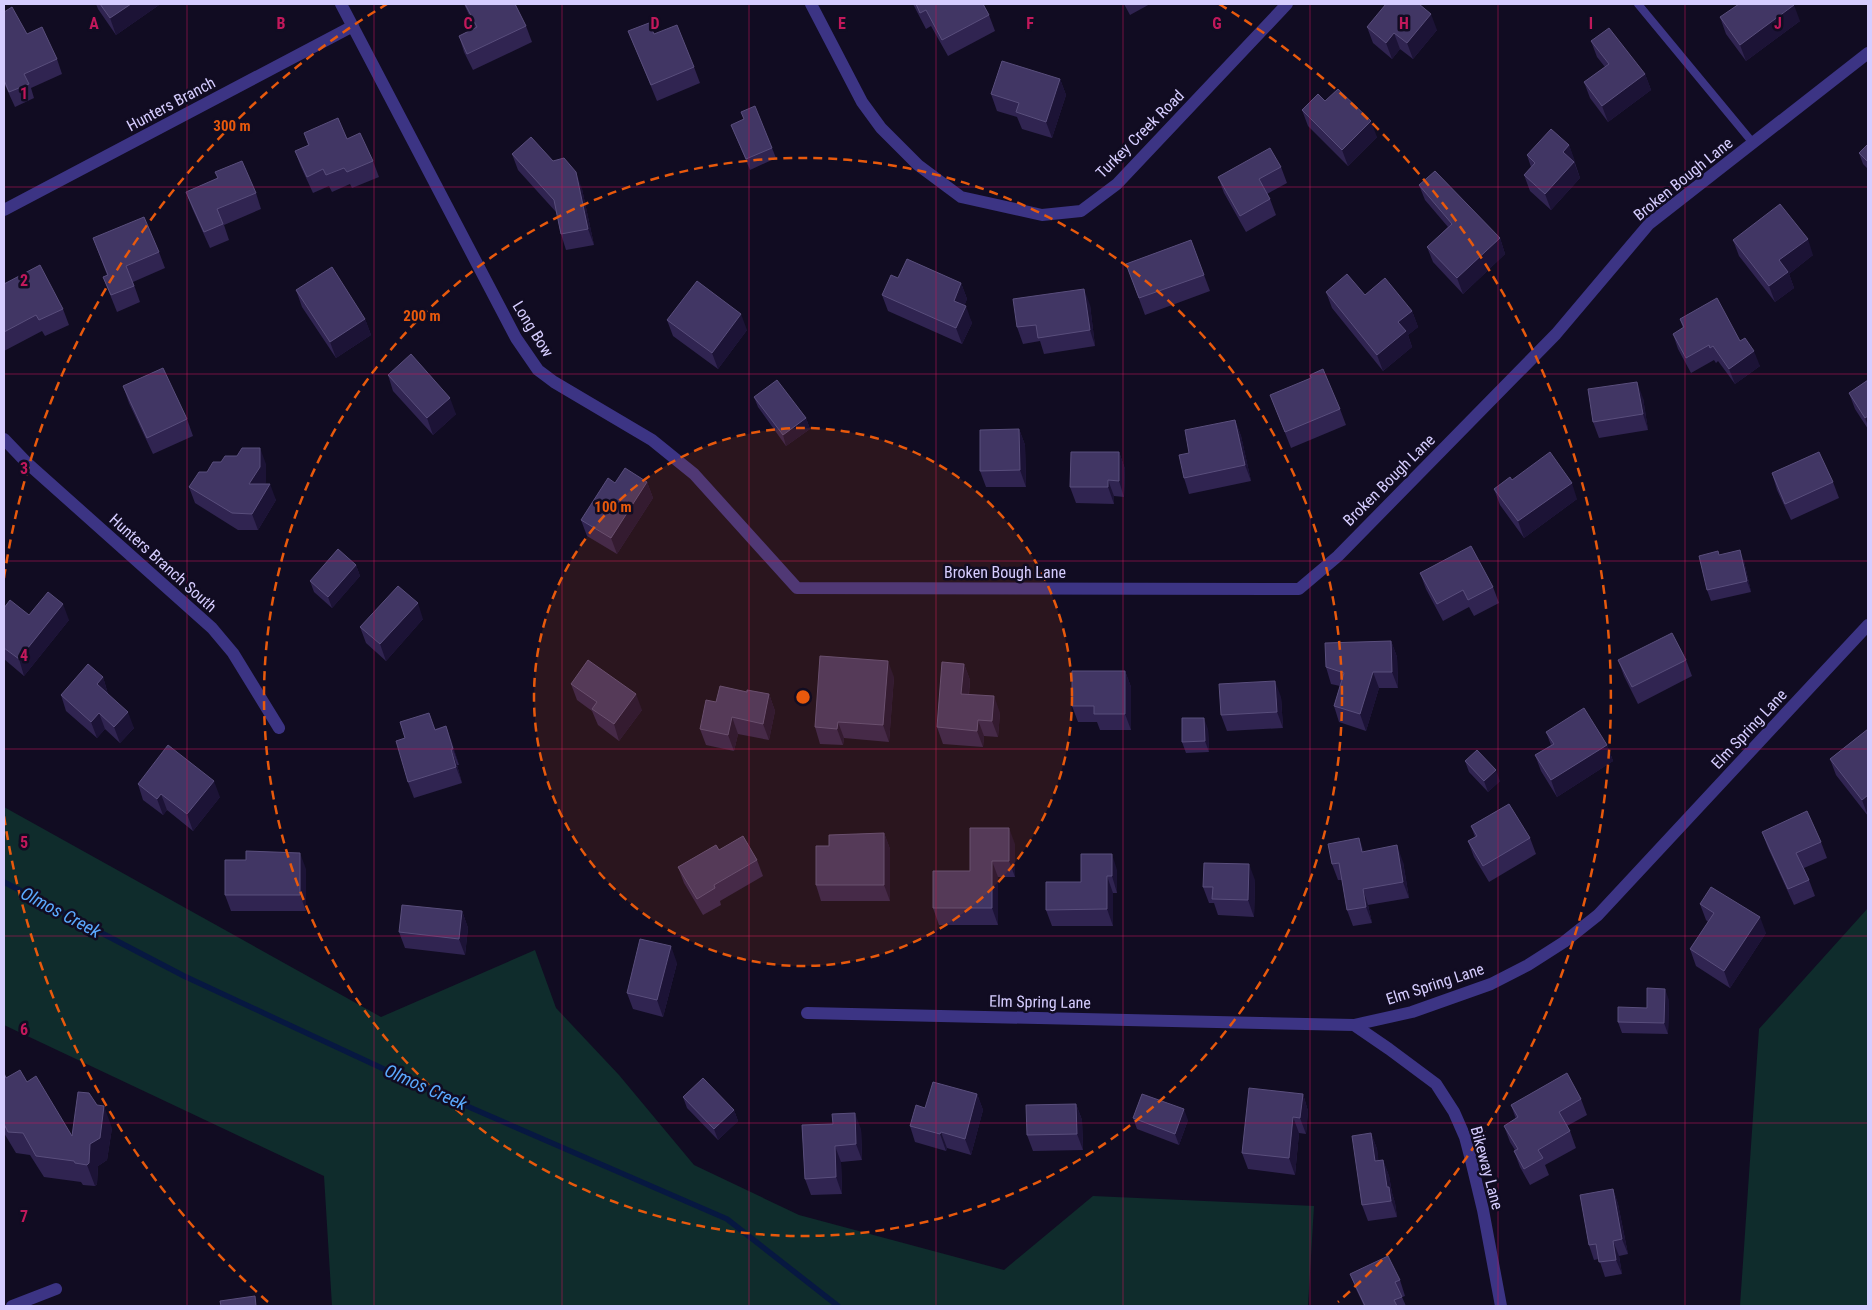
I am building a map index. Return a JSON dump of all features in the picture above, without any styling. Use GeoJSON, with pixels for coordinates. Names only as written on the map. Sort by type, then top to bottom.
{"type":"FeatureCollection","features":[{"type":"Feature","properties":{"kind":"street","name":"Long Bow"},"geometry":{"type":"LineString","coordinates":[[341,4],[516,338],[538,370],[554,382],[652,440],[694,474],[797,588]]}},
{"type":"Feature","properties":{"kind":"street","name":"Turkey Creek Road"},"geometry":{"type":"LineString","coordinates":[[811,4],[862,102],[881,128],[918,165],[961,197],[1042,215],[1081,211],[1117,184],[1288,4]]}},
{"type":"Feature","properties":{"kind":"street","name":"Hunters Branch"},"geometry":{"type":"LineString","coordinates":[[4,210],[353,26]]}},
{"type":"Feature","properties":{"kind":"street","name":"Broken Bough Lane"},"geometry":{"type":"LineString","coordinates":[[797,588],[1299,589],[1338,556],[1556,334],[1649,224],[1868,53]]}},
{"type":"Feature","properties":{"kind":"street","name":"Hunters Branch South"},"geometry":{"type":"LineString","coordinates":[[4,439],[33,468],[212,628],[233,654],[279,728]]}},
{"type":"Feature","properties":{"kind":"street","name":"Elm Spring Lane"},"geometry":{"type":"LineString","coordinates":[[807,1013],[1354,1025],[1412,1012],[1491,984],[1528,965],[1564,942],[1598,915],[1868,625]]}},
{"type":"Feature","properties":{"kind":"street","name":"Bikeway Lane"},"geometry":{"type":"LineString","coordinates":[[1354,1025],[1389,1048],[1436,1084],[1454,1112],[1465,1137],[1470,1156],[1483,1210],[1501,1306]]}},
{"type":"Feature","properties":{"kind":"street"},"geometry":{"type":"LineString","coordinates":[[12,1306],[56,1289]]}},
{"type":"Feature","properties":{"kind":"lane"},"geometry":{"type":"LineString","coordinates":[[1638,4],[1753,143]]}},
{"type":"Feature","properties":{"kind":"green space"},"geometry":{"type":"Polygon","coordinates":[[[4,807],[381,1017],[535,950],[556,1008],[619,1075],[694,1165],[799,1215],[1004,1270],[1093,1196],[1314,1206],[1308,1306],[332,1306],[324,1176],[4,1025],[4,807]]]}},
{"type":"Feature","properties":{"kind":"green space"},"geometry":{"type":"Polygon","coordinates":[[[1868,908],[1868,1306],[1740,1306],[1759,1029],[1868,908]]]}},
{"type":"Feature","properties":{"kind":"building"},"geometry":{"type":"Polygon","coordinates":[[[100,4],[131,4],[110,18],[100,4]]]}},
{"type":"Feature","properties":{"kind":"building"},"geometry":{"type":"Polygon","coordinates":[[[465,4],[515,4],[526,26],[467,54],[459,36],[477,27],[465,4]]]}},
{"type":"Feature","properties":{"kind":"building"},"geometry":{"type":"Polygon","coordinates":[[[916,4],[983,4],[989,15],[942,40],[926,10],[920,13],[916,4]]]}},
{"type":"Feature","properties":{"kind":"building"},"geometry":{"type":"Polygon","coordinates":[[[1386,4],[1419,4],[1431,14],[1407,43],[1394,33],[1386,43],[1367,27],[1386,4]]]}},
{"type":"Feature","properties":{"kind":"building"},"geometry":{"type":"Polygon","coordinates":[[[1739,4],[1794,5],[1740,45],[1720,17],[1739,4]]]}},
{"type":"Feature","properties":{"kind":"building"},"geometry":{"type":"Polygon","coordinates":[[[12,7],[27,34],[42,27],[57,59],[24,74],[29,84],[9,92],[4,80],[4,12],[12,7]]]}},
{"type":"Feature","properties":{"kind":"building"},"geometry":{"type":"Polygon","coordinates":[[[649,23],[654,34],[677,25],[694,67],[651,85],[628,31],[649,23]]]}},
{"type":"Feature","properties":{"kind":"building"},"geometry":{"type":"Polygon","coordinates":[[[1609,28],[1645,74],[1602,106],[1584,82],[1609,64],[1591,41],[1609,28]]]}},
{"type":"Feature","properties":{"kind":"building"},"geometry":{"type":"Polygon","coordinates":[[[1002,61],[1060,79],[1046,122],[1016,112],[1019,103],[991,94],[1002,61]]]}},
{"type":"Feature","properties":{"kind":"building"},"geometry":{"type":"Polygon","coordinates":[[[1338,89],[1371,121],[1342,150],[1302,110],[1318,94],[1325,101],[1338,89]]]}},
{"type":"Feature","properties":{"kind":"building"},"geometry":{"type":"Polygon","coordinates":[[[755,106],[772,148],[746,159],[731,125],[744,119],[741,112],[755,106]]]}},
{"type":"Feature","properties":{"kind":"building"},"geometry":{"type":"Polygon","coordinates":[[[338,118],[347,139],[360,133],[373,161],[347,172],[344,168],[326,175],[323,169],[307,177],[295,151],[309,145],[304,133],[338,118]]]}},
{"type":"Feature","properties":{"kind":"building"},"geometry":{"type":"Polygon","coordinates":[[[1551,129],[1569,145],[1563,152],[1574,162],[1545,194],[1524,175],[1535,163],[1527,155],[1551,129]]]}},
{"type":"Feature","properties":{"kind":"building"},"geometry":{"type":"Polygon","coordinates":[[[531,137],[553,161],[564,158],[576,172],[588,229],[561,234],[554,200],[512,154],[531,137]]]}},
{"type":"Feature","properties":{"kind":"building"},"geometry":{"type":"Polygon","coordinates":[[[1868,144],[1868,162],[1859,153],[1868,144]]]}},
{"type":"Feature","properties":{"kind":"building"},"geometry":{"type":"Polygon","coordinates":[[[1270,148],[1281,167],[1259,179],[1270,199],[1240,216],[1218,177],[1270,148]]]}},
{"type":"Feature","properties":{"kind":"building"},"geometry":{"type":"Polygon","coordinates":[[[242,161],[256,193],[217,209],[223,224],[204,232],[186,192],[218,178],[215,172],[242,161]]]}},
{"type":"Feature","properties":{"kind":"building"},"geometry":{"type":"Polygon","coordinates":[[[1435,171],[1500,238],[1457,278],[1427,247],[1452,224],[1419,185],[1435,171]]]}},
{"type":"Feature","properties":{"kind":"building"},"geometry":{"type":"Polygon","coordinates":[[[1780,204],[1808,239],[1779,260],[1788,272],[1769,286],[1733,240],[1780,204]]]}},
{"type":"Feature","properties":{"kind":"building"},"geometry":{"type":"Polygon","coordinates":[[[144,217],[159,252],[126,266],[134,286],[111,295],[103,277],[108,275],[93,238],[144,217]]]}},
{"type":"Feature","properties":{"kind":"building"},"geometry":{"type":"Polygon","coordinates":[[[1191,240],[1204,275],[1139,298],[1126,264],[1191,240]]]}},
{"type":"Feature","properties":{"kind":"building"},"geometry":{"type":"Polygon","coordinates":[[[907,259],[961,283],[954,301],[966,306],[956,328],[882,295],[891,275],[898,278],[907,259]]]}},
{"type":"Feature","properties":{"kind":"building"},"geometry":{"type":"Polygon","coordinates":[[[40,265],[63,309],[39,320],[36,315],[4,332],[4,284],[40,265]]]}},
{"type":"Feature","properties":{"kind":"building"},"geometry":{"type":"Polygon","coordinates":[[[332,267],[365,319],[330,342],[296,290],[332,267]]]}},
{"type":"Feature","properties":{"kind":"building"},"geometry":{"type":"Polygon","coordinates":[[[1347,274],[1365,295],[1385,278],[1412,311],[1398,322],[1406,331],[1377,355],[1326,292],[1347,274]]]}},
{"type":"Feature","properties":{"kind":"building"},"geometry":{"type":"Polygon","coordinates":[[[697,281],[741,314],[712,353],[667,320],[697,281]]]}},
{"type":"Feature","properties":{"kind":"building"},"geometry":{"type":"Polygon","coordinates":[[[1084,289],[1090,330],[1038,338],[1036,325],[1017,327],[1013,299],[1084,289]]]}},
{"type":"Feature","properties":{"kind":"building"},"geometry":{"type":"Polygon","coordinates":[[[1717,298],[1740,341],[1745,338],[1754,351],[1729,369],[1713,346],[1710,348],[1709,345],[1686,358],[1673,334],[1684,327],[1680,319],[1717,298]]]}},
{"type":"Feature","properties":{"kind":"building"},"geometry":{"type":"Polygon","coordinates":[[[411,354],[450,398],[427,418],[388,375],[411,354]]]}},
{"type":"Feature","properties":{"kind":"building"},"geometry":{"type":"Polygon","coordinates":[[[163,368],[187,419],[147,438],[123,386],[163,368]]]}},
{"type":"Feature","properties":{"kind":"building"},"geometry":{"type":"Polygon","coordinates":[[[1323,369],[1340,409],[1285,432],[1270,395],[1311,378],[1310,375],[1323,369]]]}},
{"type":"Feature","properties":{"kind":"building"},"geometry":{"type":"Polygon","coordinates":[[[777,380],[806,418],[783,435],[754,397],[777,380]]]}},
{"type":"Feature","properties":{"kind":"building"},"geometry":{"type":"Polygon","coordinates":[[[1868,380],[1868,416],[1865,418],[1849,393],[1868,380]]]}},
{"type":"Feature","properties":{"kind":"building"},"geometry":{"type":"Polygon","coordinates":[[[1637,382],[1643,414],[1593,422],[1588,389],[1637,382]]]}},
{"type":"Feature","properties":{"kind":"building"},"geometry":{"type":"Polygon","coordinates":[[[1235,420],[1245,465],[1184,478],[1179,455],[1189,453],[1185,430],[1235,420]]]}},
{"type":"Feature","properties":{"kind":"building"},"geometry":{"type":"Polygon","coordinates":[[[1019,429],[1020,470],[980,471],[980,430],[1019,429]]]}},
{"type":"Feature","properties":{"kind":"building"},"geometry":{"type":"Polygon","coordinates":[[[242,448],[260,448],[260,467],[249,484],[270,484],[252,514],[232,513],[189,487],[199,472],[207,472],[213,462],[221,462],[225,456],[237,456],[242,448]]]}},
{"type":"Feature","properties":{"kind":"building"},"geometry":{"type":"Polygon","coordinates":[[[1071,452],[1119,452],[1119,481],[1108,480],[1108,487],[1070,487],[1071,452]]]}},
{"type":"Feature","properties":{"kind":"building"},"geometry":{"type":"Polygon","coordinates":[[[1550,452],[1572,483],[1518,521],[1494,489],[1510,477],[1512,480],[1550,452]]]}},
{"type":"Feature","properties":{"kind":"building"},"geometry":{"type":"Polygon","coordinates":[[[1819,452],[1833,482],[1785,504],[1772,473],[1819,452]]]}},
{"type":"Feature","properties":{"kind":"building"},"geometry":{"type":"Polygon","coordinates":[[[625,468],[647,482],[611,538],[581,520],[608,478],[615,483],[625,468]]]}},
{"type":"Feature","properties":{"kind":"building"},"geometry":{"type":"Polygon","coordinates":[[[1471,546],[1493,587],[1468,600],[1463,590],[1437,604],[1420,573],[1471,546]]]}},
{"type":"Feature","properties":{"kind":"building"},"geometry":{"type":"Polygon","coordinates":[[[338,549],[356,565],[328,597],[310,581],[338,549]]]}},
{"type":"Feature","properties":{"kind":"building"},"geometry":{"type":"Polygon","coordinates":[[[1740,550],[1747,581],[1707,590],[1699,556],[1718,551],[1719,555],[1740,550]]]}},
{"type":"Feature","properties":{"kind":"building"},"geometry":{"type":"Polygon","coordinates":[[[398,586],[418,603],[380,644],[360,627],[398,586]]]}},
{"type":"Feature","properties":{"kind":"building"},"geometry":{"type":"Polygon","coordinates":[[[48,592],[63,604],[19,659],[4,648],[4,608],[10,600],[29,615],[48,592]]]}},
{"type":"Feature","properties":{"kind":"building"},"geometry":{"type":"Polygon","coordinates":[[[1672,633],[1686,660],[1632,687],[1618,660],[1672,633]]]}},
{"type":"Feature","properties":{"kind":"building"},"geometry":{"type":"Polygon","coordinates":[[[1391,641],[1392,672],[1373,672],[1360,714],[1334,706],[1344,673],[1326,667],[1325,643],[1391,641]]]}},
{"type":"Feature","properties":{"kind":"building"},"geometry":{"type":"Polygon","coordinates":[[[820,656],[888,661],[883,725],[838,722],[837,729],[815,727],[820,656]]]}},
{"type":"Feature","properties":{"kind":"building"},"geometry":{"type":"Polygon","coordinates":[[[588,660],[636,694],[614,724],[592,709],[597,702],[571,684],[588,660]]]}},
{"type":"Feature","properties":{"kind":"building"},"geometry":{"type":"Polygon","coordinates":[[[942,662],[964,664],[961,694],[994,696],[992,721],[978,720],[977,731],[937,727],[942,662]]]}},
{"type":"Feature","properties":{"kind":"building"},"geometry":{"type":"Polygon","coordinates":[[[88,664],[103,677],[97,684],[128,712],[114,727],[99,713],[91,722],[61,695],[88,664]]]}},
{"type":"Feature","properties":{"kind":"building"},"geometry":{"type":"Polygon","coordinates":[[[1072,671],[1125,671],[1125,714],[1094,714],[1094,706],[1072,706],[1072,671]]]}},
{"type":"Feature","properties":{"kind":"building"},"geometry":{"type":"Polygon","coordinates":[[[1275,681],[1277,712],[1221,715],[1219,684],[1275,681]]]}},
{"type":"Feature","properties":{"kind":"building"},"geometry":{"type":"Polygon","coordinates":[[[720,686],[747,692],[747,690],[769,694],[763,724],[732,717],[728,735],[700,729],[706,700],[716,702],[720,686]]]}},
{"type":"Feature","properties":{"kind":"building"},"geometry":{"type":"Polygon","coordinates":[[[1584,708],[1607,745],[1551,780],[1535,755],[1554,744],[1546,732],[1584,708]]]}},
{"type":"Feature","properties":{"kind":"building"},"geometry":{"type":"Polygon","coordinates":[[[429,713],[435,730],[446,726],[456,767],[408,782],[396,741],[405,738],[400,722],[429,713]]]}},
{"type":"Feature","properties":{"kind":"building"},"geometry":{"type":"Polygon","coordinates":[[[1182,718],[1204,718],[1205,741],[1182,742],[1182,718]]]}},
{"type":"Feature","properties":{"kind":"building"},"geometry":{"type":"Polygon","coordinates":[[[1868,729],[1868,795],[1862,800],[1830,759],[1868,729]]]}},
{"type":"Feature","properties":{"kind":"building"},"geometry":{"type":"Polygon","coordinates":[[[168,745],[214,781],[187,814],[161,794],[157,799],[138,784],[168,745]]]}},
{"type":"Feature","properties":{"kind":"building"},"geometry":{"type":"Polygon","coordinates":[[[1477,750],[1496,770],[1484,781],[1465,761],[1477,750]]]}},
{"type":"Feature","properties":{"kind":"building"},"geometry":{"type":"Polygon","coordinates":[[[1509,804],[1530,838],[1483,866],[1468,841],[1477,836],[1471,826],[1509,804]]]}},
{"type":"Feature","properties":{"kind":"building"},"geometry":{"type":"Polygon","coordinates":[[[1807,811],[1821,842],[1796,853],[1809,880],[1788,889],[1762,832],[1807,811]]]}},
{"type":"Feature","properties":{"kind":"building"},"geometry":{"type":"Polygon","coordinates":[[[970,828],[1009,828],[1009,861],[992,861],[992,908],[933,908],[933,871],[970,871],[970,828]]]}},
{"type":"Feature","properties":{"kind":"building"},"geometry":{"type":"Polygon","coordinates":[[[884,833],[884,885],[816,885],[816,846],[829,846],[829,835],[884,833]]]}},
{"type":"Feature","properties":{"kind":"building"},"geometry":{"type":"Polygon","coordinates":[[[743,836],[757,860],[714,885],[715,888],[697,899],[678,867],[716,845],[719,850],[743,836]]]}},
{"type":"Feature","properties":{"kind":"building"},"geometry":{"type":"Polygon","coordinates":[[[1359,838],[1362,852],[1397,845],[1403,882],[1363,889],[1366,907],[1347,910],[1339,863],[1332,864],[1328,844],[1359,838]]]}},
{"type":"Feature","properties":{"kind":"building"},"geometry":{"type":"Polygon","coordinates":[[[246,851],[300,853],[300,895],[225,895],[225,860],[246,860],[246,851]]]}},
{"type":"Feature","properties":{"kind":"building"},"geometry":{"type":"Polygon","coordinates":[[[1081,854],[1112,854],[1112,876],[1107,876],[1107,909],[1046,910],[1046,882],[1081,882],[1081,854]]]}},
{"type":"Feature","properties":{"kind":"building"},"geometry":{"type":"Polygon","coordinates":[[[1204,863],[1249,864],[1248,900],[1212,899],[1213,887],[1203,887],[1204,863]]]}},
{"type":"Feature","properties":{"kind":"building"},"geometry":{"type":"Polygon","coordinates":[[[1711,887],[1760,917],[1724,971],[1690,949],[1714,913],[1700,904],[1711,887]]]}},
{"type":"Feature","properties":{"kind":"building"},"geometry":{"type":"Polygon","coordinates":[[[402,905],[462,911],[459,939],[399,932],[402,905]]]}},
{"type":"Feature","properties":{"kind":"building"},"geometry":{"type":"Polygon","coordinates":[[[640,939],[671,946],[657,1000],[627,993],[640,939]]]}},
{"type":"Feature","properties":{"kind":"building"},"geometry":{"type":"Polygon","coordinates":[[[1647,988],[1665,989],[1664,1023],[1618,1022],[1618,1007],[1647,1008],[1647,988]]]}},
{"type":"Feature","properties":{"kind":"building"},"geometry":{"type":"Polygon","coordinates":[[[20,1070],[27,1082],[36,1076],[72,1136],[78,1092],[89,1093],[97,1105],[104,1106],[100,1138],[90,1144],[89,1163],[87,1165],[75,1163],[74,1161],[36,1156],[23,1133],[8,1132],[4,1124],[4,1073],[6,1078],[20,1070]]]}},
{"type":"Feature","properties":{"kind":"building"},"geometry":{"type":"Polygon","coordinates":[[[1567,1073],[1581,1099],[1559,1112],[1570,1131],[1538,1150],[1543,1158],[1524,1169],[1514,1151],[1518,1149],[1504,1126],[1518,1117],[1511,1105],[1567,1073]]]}},
{"type":"Feature","properties":{"kind":"building"},"geometry":{"type":"Polygon","coordinates":[[[703,1078],[734,1110],[714,1129],[683,1097],[703,1078]]]}},
{"type":"Feature","properties":{"kind":"building"},"geometry":{"type":"Polygon","coordinates":[[[933,1082],[977,1094],[965,1139],[910,1126],[916,1105],[925,1108],[933,1082]]]}},
{"type":"Feature","properties":{"kind":"building"},"geometry":{"type":"Polygon","coordinates":[[[1249,1088],[1303,1094],[1300,1118],[1293,1117],[1289,1158],[1242,1153],[1249,1088]]]}},
{"type":"Feature","properties":{"kind":"building"},"geometry":{"type":"Polygon","coordinates":[[[1142,1094],[1184,1109],[1175,1134],[1133,1118],[1142,1094]]]}},
{"type":"Feature","properties":{"kind":"building"},"geometry":{"type":"Polygon","coordinates":[[[1076,1104],[1077,1134],[1027,1135],[1026,1105],[1076,1104]]]}},
{"type":"Feature","properties":{"kind":"building"},"geometry":{"type":"Polygon","coordinates":[[[855,1113],[856,1144],[835,1146],[836,1177],[805,1179],[802,1125],[833,1124],[832,1114],[855,1113]]]}},
{"type":"Feature","properties":{"kind":"building"},"geometry":{"type":"Polygon","coordinates":[[[1371,1133],[1375,1161],[1383,1160],[1391,1201],[1362,1205],[1352,1136],[1371,1133]]]}},
{"type":"Feature","properties":{"kind":"building"},"geometry":{"type":"Polygon","coordinates":[[[1613,1189],[1622,1239],[1613,1241],[1616,1260],[1599,1262],[1596,1244],[1589,1245],[1580,1195],[1613,1189]]]}},
{"type":"Feature","properties":{"kind":"building"},"geometry":{"type":"Polygon","coordinates":[[[1388,1256],[1400,1280],[1395,1282],[1402,1297],[1394,1300],[1397,1306],[1365,1306],[1350,1274],[1388,1256]]]}},
{"type":"Feature","properties":{"kind":"building"},"geometry":{"type":"Polygon","coordinates":[[[255,1296],[256,1306],[221,1306],[220,1301],[255,1296]]]}},
{"type":"Feature","properties":{"kind":"waterway","name":"Olmos Creek"},"geometry":{"type":"LineString","coordinates":[[4,882],[184,976],[416,1084],[727,1219],[838,1306]]}}]}
